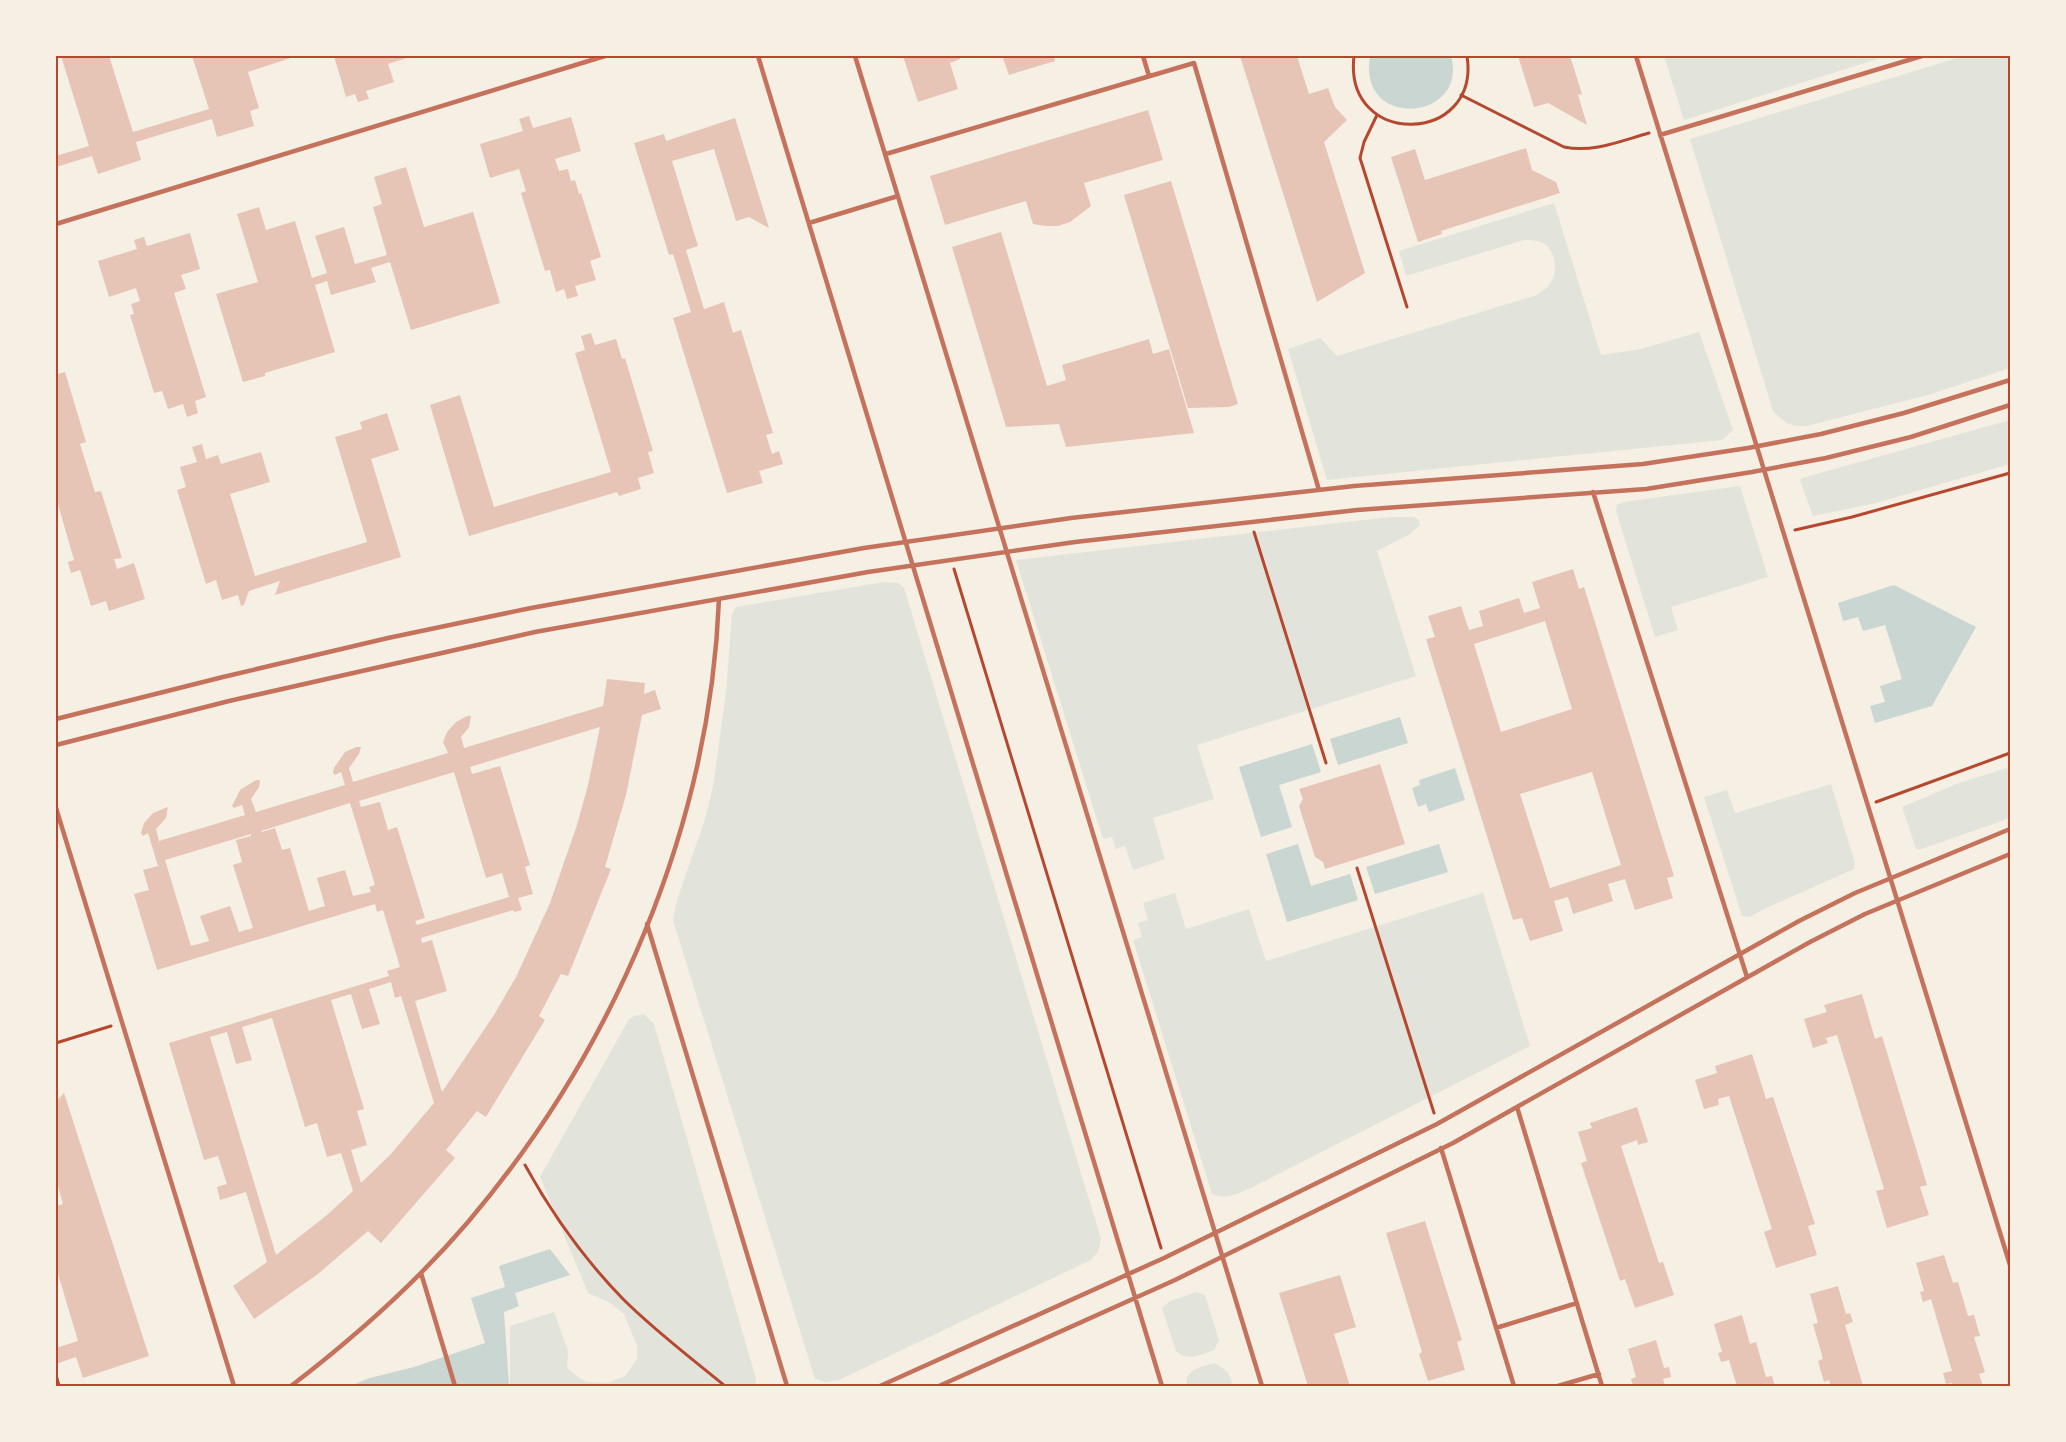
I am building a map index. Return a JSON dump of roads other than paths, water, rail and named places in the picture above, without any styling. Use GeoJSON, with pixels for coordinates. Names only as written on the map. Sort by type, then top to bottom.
{"type":"FeatureCollection","features":[{"type":"Feature","properties":{"kind":"lane"},"geometry":{"type":"LineString","coordinates":[[56,224],[605,56]]}},
{"type":"Feature","properties":{"kind":"lane"},"geometry":{"type":"LineString","coordinates":[[758,56],[1162,1386]]}},
{"type":"Feature","properties":{"kind":"lane"},"geometry":{"type":"LineString","coordinates":[[855,56],[1262,1386]]}},
{"type":"Feature","properties":{"kind":"lane"},"geometry":{"type":"LineString","coordinates":[[1143,56],[1149,76]]}},
{"type":"Feature","properties":{"kind":"lane"},"geometry":{"type":"LineString","coordinates":[[1636,56],[2010,1265]]}},
{"type":"Feature","properties":{"kind":"lane"},"geometry":{"type":"LineString","coordinates":[[1659,133],[1922,56]]}},
{"type":"Feature","properties":{"kind":"lane"},"geometry":{"type":"LineString","coordinates":[[886,154],[1194,63],[1319,489]]}},
{"type":"Feature","properties":{"kind":"lane"},"geometry":{"type":"LineString","coordinates":[[808,223],[898,196]]}},
{"type":"Feature","properties":{"kind":"lane"},"geometry":{"type":"LineString","coordinates":[[56,719],[388,638],[531,608],[906,542],[1071,518],[1319,489],[1484,474],[1643,464],[1821,434],[1904,413],[2010,380]]}},
{"type":"Feature","properties":{"kind":"lane"},"geometry":{"type":"LineString","coordinates":[[56,745],[393,662],[535,632],[719,599],[1007,552],[1251,522],[1369,509],[1646,489],[1826,458],[1911,436],[2010,405]]}},
{"type":"Feature","properties":{"kind":"lane"},"geometry":{"type":"LineString","coordinates":[[1593,492],[1748,977]]}},
{"type":"Feature","properties":{"kind":"lane"},"geometry":{"type":"LineString","coordinates":[[291,1386],[363,1328],[421,1273],[467,1223],[520,1155],[583,1058],[621,984],[668,869],[696,769],[706,718],[719,599]]}},
{"type":"Feature","properties":{"kind":"lane"},"geometry":{"type":"LineString","coordinates":[[56,808],[234,1386]]}},
{"type":"Feature","properties":{"kind":"lane"},"geometry":{"type":"LineString","coordinates":[[880,1386],[1128,1275],[1437,1124],[1799,921],[1891,877],[2010,829]]}},
{"type":"Feature","properties":{"kind":"lane"},"geometry":{"type":"LineString","coordinates":[[939,1386],[1135,1298],[1441,1148],[1810,942],[1898,900],[2010,854]]}},
{"type":"Feature","properties":{"kind":"lane"},"geometry":{"type":"LineString","coordinates":[[647,924],[787,1386]]}},
{"type":"Feature","properties":{"kind":"lane"},"geometry":{"type":"LineString","coordinates":[[1517,1107],[1602,1386]]}},
{"type":"Feature","properties":{"kind":"lane"},"geometry":{"type":"LineString","coordinates":[[1441,1148],[1514,1386]]}},
{"type":"Feature","properties":{"kind":"lane"},"geometry":{"type":"LineString","coordinates":[[421,1273],[455,1386]]}},
{"type":"Feature","properties":{"kind":"lane"},"geometry":{"type":"LineString","coordinates":[[1496,1328],[1577,1303]]}},
{"type":"Feature","properties":{"kind":"lane"},"geometry":{"type":"LineString","coordinates":[[1558,1386],[1599,1374]]}}]}
